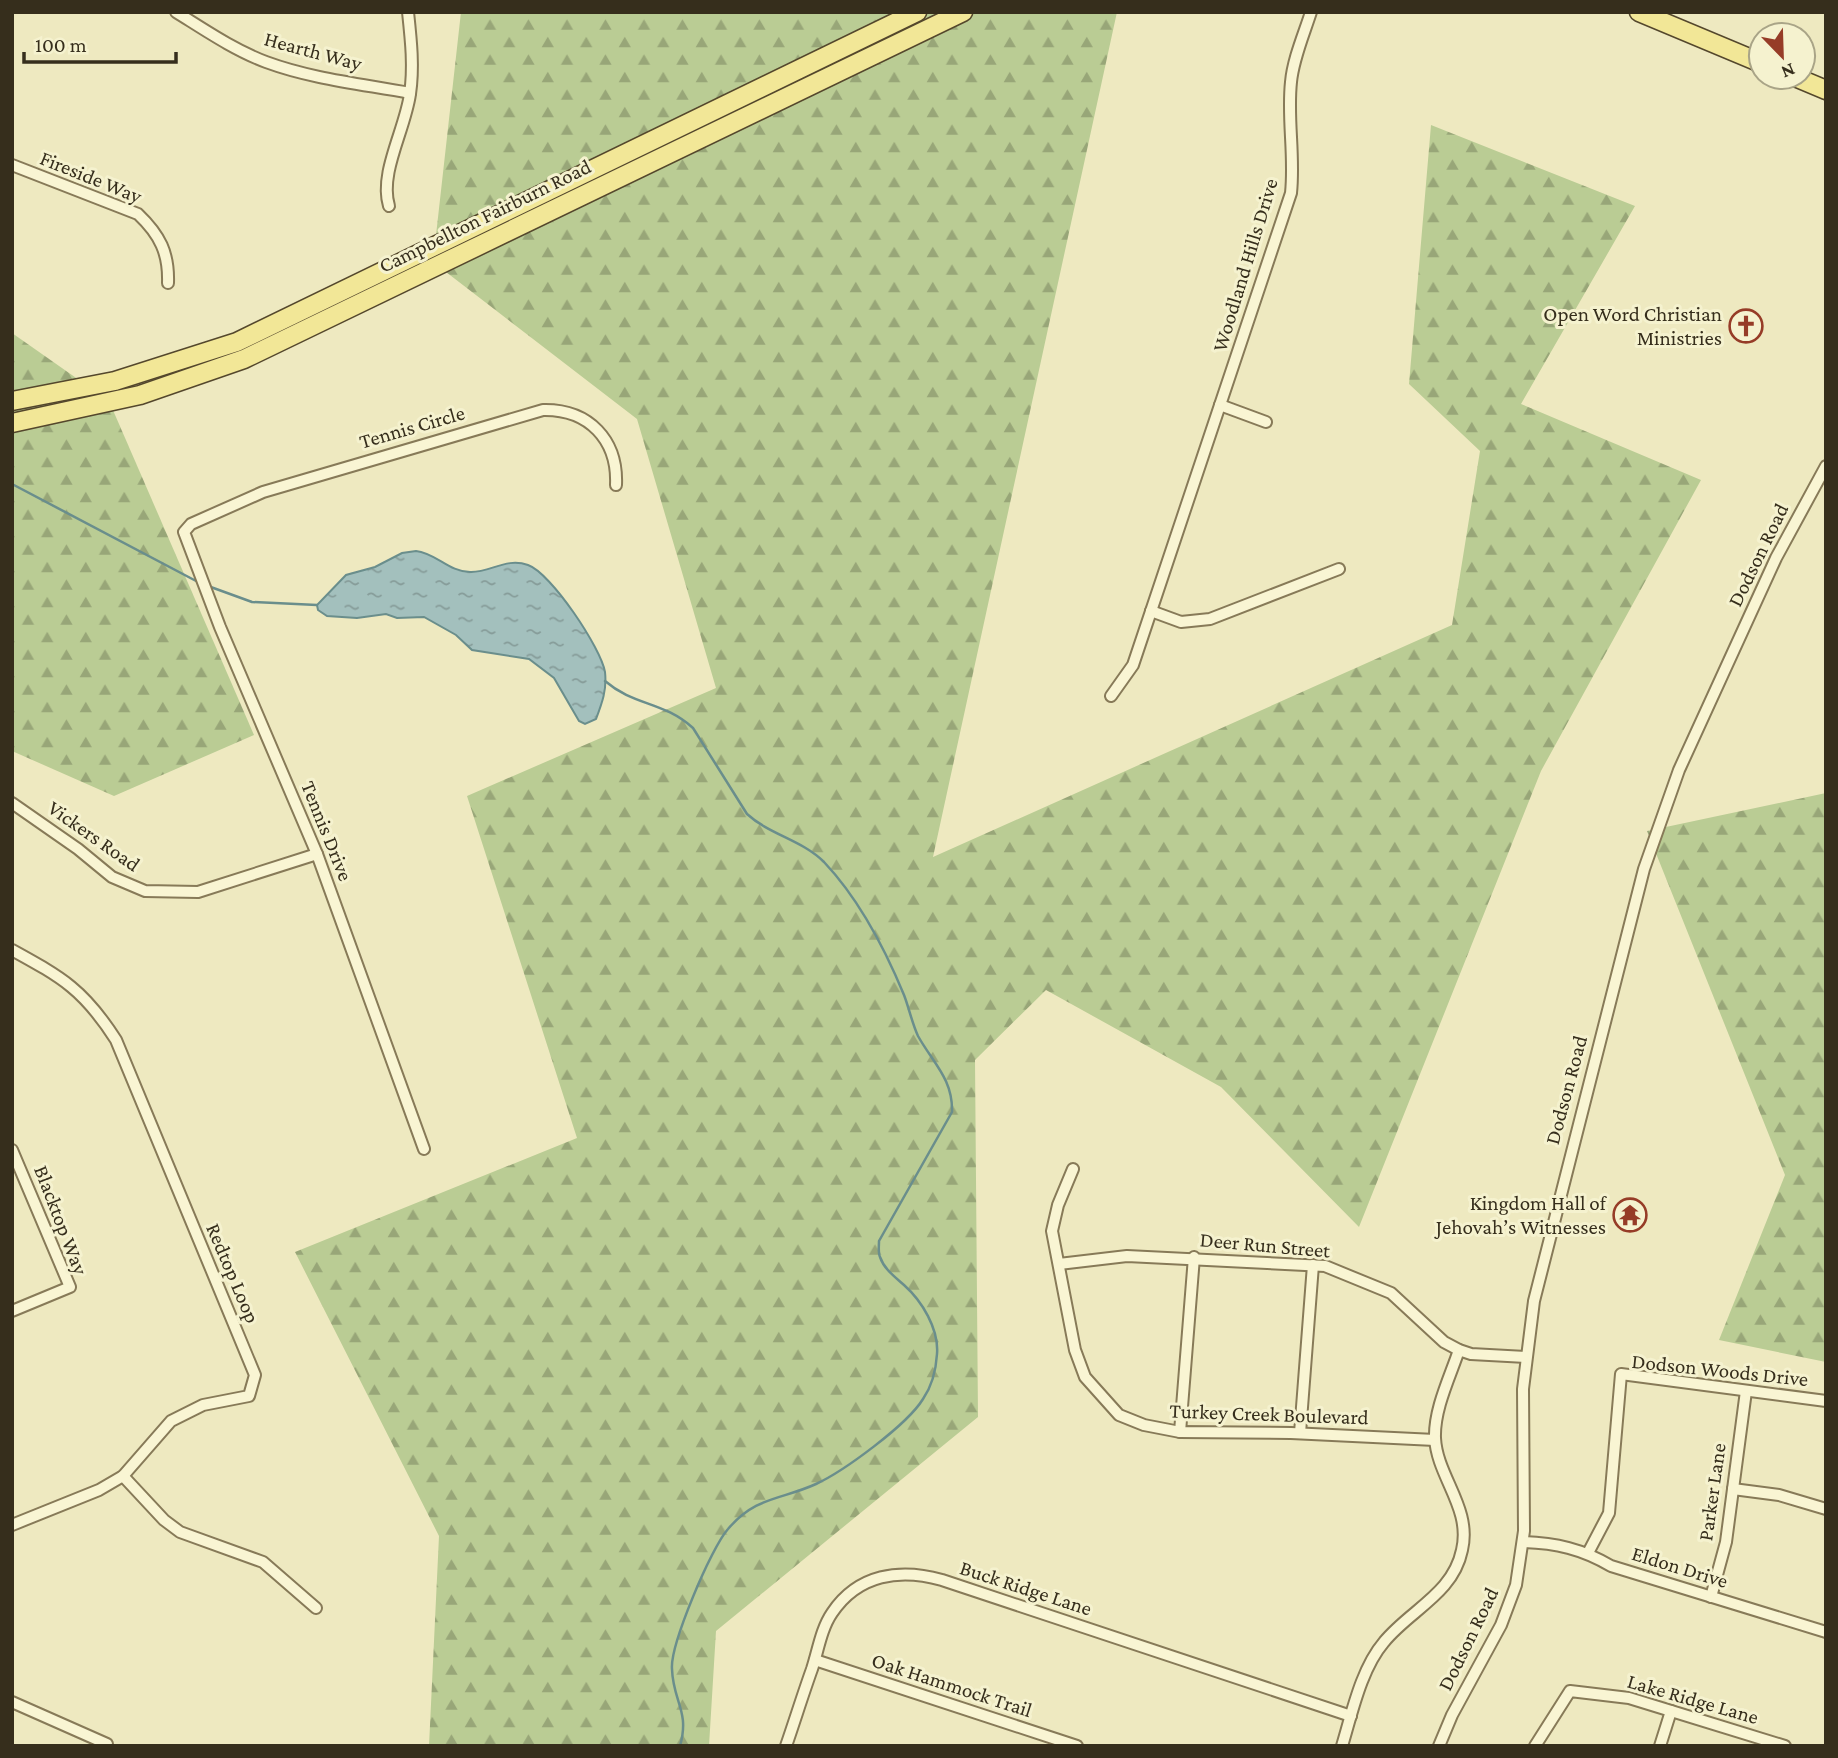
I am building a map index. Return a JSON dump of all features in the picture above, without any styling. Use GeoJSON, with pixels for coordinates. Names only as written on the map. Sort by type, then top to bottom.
{"type":"FeatureCollection","features":[{"type":"Feature","properties":{"kind":"main road","name":"Campbellton Fairburn Road"},"geometry":{"type":"LineString","coordinates":[[12,401],[126,379],[237,342],[917,12]]}},
{"type":"Feature","properties":{"kind":"main road","name":"Campbellton Fairburn Road"},"geometry":{"type":"LineString","coordinates":[[12,423],[129,398],[256,354],[963,12]]}},
{"type":"Feature","properties":{"kind":"main road"},"geometry":{"type":"LineString","coordinates":[[1639,12],[1663,17],[1747,56]]}},
{"type":"Feature","properties":{"kind":"street","name":"Hearth Way"},"geometry":{"type":"LineString","coordinates":[[176,12],[232,46],[266,62],[307,74],[410,93]]}},
{"type":"Feature","properties":{"kind":"street"},"geometry":{"type":"LineString","coordinates":[[389,206],[386,179],[402,133],[410,93],[412,51],[408,12]]}},
{"type":"Feature","properties":{"kind":"street","name":"Woodland Hills Drive"},"geometry":{"type":"LineString","coordinates":[[1111,696],[1133,665],[1292,193],[1295,160],[1290,110],[1291,79],[1311,12]]}},
{"type":"Feature","properties":{"kind":"street","name":"Fireside Way"},"geometry":{"type":"LineString","coordinates":[[12,165],[124,207],[153,229],[163,246],[169,265],[169,284]]}},
{"type":"Feature","properties":{"kind":"street"},"geometry":{"type":"LineString","coordinates":[[1220,405],[1266,422]]}},
{"type":"Feature","properties":{"kind":"street","name":"Tennis Circle"},"geometry":{"type":"LineString","coordinates":[[184,532],[191,524],[263,492],[421,443],[543,410],[572,413],[598,429],[614,456],[616,485]]}},
{"type":"Feature","properties":{"kind":"street","name":"Dodson Road"},"geometry":{"type":"LineString","coordinates":[[1439,1746],[1452,1715],[1501,1625],[1516,1585],[1523,1542],[1522,1426],[1526,1357],[1545,1251],[1644,869],[1679,770],[1776,558],[1826,467]]}},
{"type":"Feature","properties":{"kind":"street","name":"Tennis Drive"},"geometry":{"type":"LineString","coordinates":[[184,532],[220,627],[317,854],[424,1149]]}},
{"type":"Feature","properties":{"kind":"street"},"geometry":{"type":"LineString","coordinates":[[1151,611],[1181,622],[1210,619],[1339,569]]}},
{"type":"Feature","properties":{"kind":"street","name":"Vickers Road"},"geometry":{"type":"LineString","coordinates":[[12,803],[78,849],[111,877],[145,891],[198,892],[317,854]]}},
{"type":"Feature","properties":{"kind":"street","name":"Redtop Loop"},"geometry":{"type":"LineString","coordinates":[[12,950],[63,978],[95,1007],[116,1040],[255,1375],[249,1396],[203,1405],[171,1421],[122,1476],[99,1490],[12,1525]]}},
{"type":"Feature","properties":{"kind":"street","name":"Blacktop Way"},"geometry":{"type":"LineString","coordinates":[[12,1150],[70,1287],[12,1311]]}},
{"type":"Feature","properties":{"kind":"street","name":"Turkey Creek Boulevard"},"geometry":{"type":"LineString","coordinates":[[1073,1169],[1058,1205],[1052,1231],[1075,1350],[1086,1377],[1099,1396],[1119,1415],[1144,1425],[1180,1432],[1300,1433],[1435,1440]]}},
{"type":"Feature","properties":{"kind":"street","name":"Deer Run Street"},"geometry":{"type":"LineString","coordinates":[[1059,1264],[1127,1256],[1195,1257],[1325,1266],[1391,1293],[1444,1342],[1459,1350],[1471,1354],[1526,1357]]}},
{"type":"Feature","properties":{"kind":"street"},"geometry":{"type":"LineString","coordinates":[[1180,1432],[1195,1257]]}},
{"type":"Feature","properties":{"kind":"street"},"geometry":{"type":"LineString","coordinates":[[1300,1433],[1313,1265]]}},
{"type":"Feature","properties":{"kind":"street"},"geometry":{"type":"LineString","coordinates":[[1342,1746],[1373,1658],[1384,1641],[1436,1595],[1454,1575],[1462,1551],[1465,1530],[1461,1510],[1435,1440],[1436,1423],[1459,1350]]}},
{"type":"Feature","properties":{"kind":"street","name":"Dodson Woods Drive"},"geometry":{"type":"LineString","coordinates":[[1588,1553],[1609,1513],[1621,1374],[1826,1401]]}},
{"type":"Feature","properties":{"kind":"street","name":"Parker Lane"},"geometry":{"type":"LineString","coordinates":[[1711,1597],[1726,1542],[1746,1391]]}},
{"type":"Feature","properties":{"kind":"street"},"geometry":{"type":"LineString","coordinates":[[122,1476],[164,1520],[180,1532],[263,1562],[316,1608]]}},
{"type":"Feature","properties":{"kind":"street"},"geometry":{"type":"LineString","coordinates":[[1733,1489],[1779,1495],[1826,1509]]}},
{"type":"Feature","properties":{"kind":"street","name":"Eldon Drive"},"geometry":{"type":"LineString","coordinates":[[1523,1542],[1557,1544],[1588,1553],[1611,1566],[1826,1632]]}},
{"type":"Feature","properties":{"kind":"street","name":"Buck Ridge Lane"},"geometry":{"type":"LineString","coordinates":[[786,1746],[832,1613],[849,1593],[879,1577],[917,1573],[1351,1716]]}},
{"type":"Feature","properties":{"kind":"street","name":"Oak Hammock Trail"},"geometry":{"type":"LineString","coordinates":[[815,1660],[1077,1746]]}},
{"type":"Feature","properties":{"kind":"street","name":"Lake Ridge Lane"},"geometry":{"type":"LineString","coordinates":[[1535,1746],[1570,1691],[1629,1698],[1785,1746]]}},
{"type":"Feature","properties":{"kind":"street"},"geometry":{"type":"LineString","coordinates":[[12,1702],[107,1744]]}},
{"type":"Feature","properties":{"kind":"street"},"geometry":{"type":"LineString","coordinates":[[1660,1746],[1671,1711]]}},
{"type":"Feature","properties":{"kind":"green space"},"geometry":{"type":"Polygon","coordinates":[[[461,12],[1117,12],[933,857],[1452,625],[1480,451],[1409,384],[1431,125],[1635,206],[1521,404],[1701,480],[1541,771],[1359,1227],[1221,1087],[1046,990],[975,1060],[978,1417],[716,1631],[709,1746],[429,1746],[439,1536],[295,1252],[577,1138],[467,796],[716,688],[637,419],[433,262],[461,12]]]}},
{"type":"Feature","properties":{"kind":"green space"},"geometry":{"type":"Polygon","coordinates":[[[12,333],[109,401],[254,735],[114,796],[12,751],[12,333]]]}},
{"type":"Feature","properties":{"kind":"green space"},"geometry":{"type":"Polygon","coordinates":[[[1826,793],[1826,1362],[1719,1340],[1785,1175],[1647,831],[1826,793]]]}},
{"type":"Feature","properties":{"kind":"water"},"geometry":{"type":"Polygon","coordinates":[[[416,551],[462,571],[477,572],[520,563],[538,571],[574,612],[601,661],[605,672],[605,685],[596,719],[585,724],[579,721],[554,678],[529,659],[472,650],[456,635],[424,617],[397,618],[386,614],[357,618],[327,616],[318,610],[317,605],[346,575],[375,567],[402,553],[416,551]]]}},
{"type":"Feature","properties":{"kind":"waterway"},"geometry":{"type":"LineString","coordinates":[[12,484],[198,582]]}},
{"type":"Feature","properties":{"kind":"waterway"},"geometry":{"type":"LineString","coordinates":[[208,586],[252,602],[317,605]]}},
{"type":"Feature","properties":{"kind":"waterway"},"geometry":{"type":"LineString","coordinates":[[605,681],[627,695],[671,713],[693,728],[747,814],[815,854],[836,876],[859,908],[888,960],[918,1036],[946,1081],[952,1112],[879,1241],[879,1255],[884,1265],[917,1299],[932,1325],[937,1354],[929,1389],[915,1410],[858,1458],[816,1484],[759,1504],[738,1518],[721,1539],[684,1619],[673,1657],[673,1680],[683,1724],[680,1746]]}},
{"type":"Feature","properties":{"kind":"place","name":"Open Word Christian Ministries"},"geometry":{"type":"Point","coordinates":[1746,326]}},
{"type":"Feature","properties":{"kind":"place","name":"Kingdom Hall of Jehovah’s Witnesses"},"geometry":{"type":"Point","coordinates":[1630,1215]}}]}
